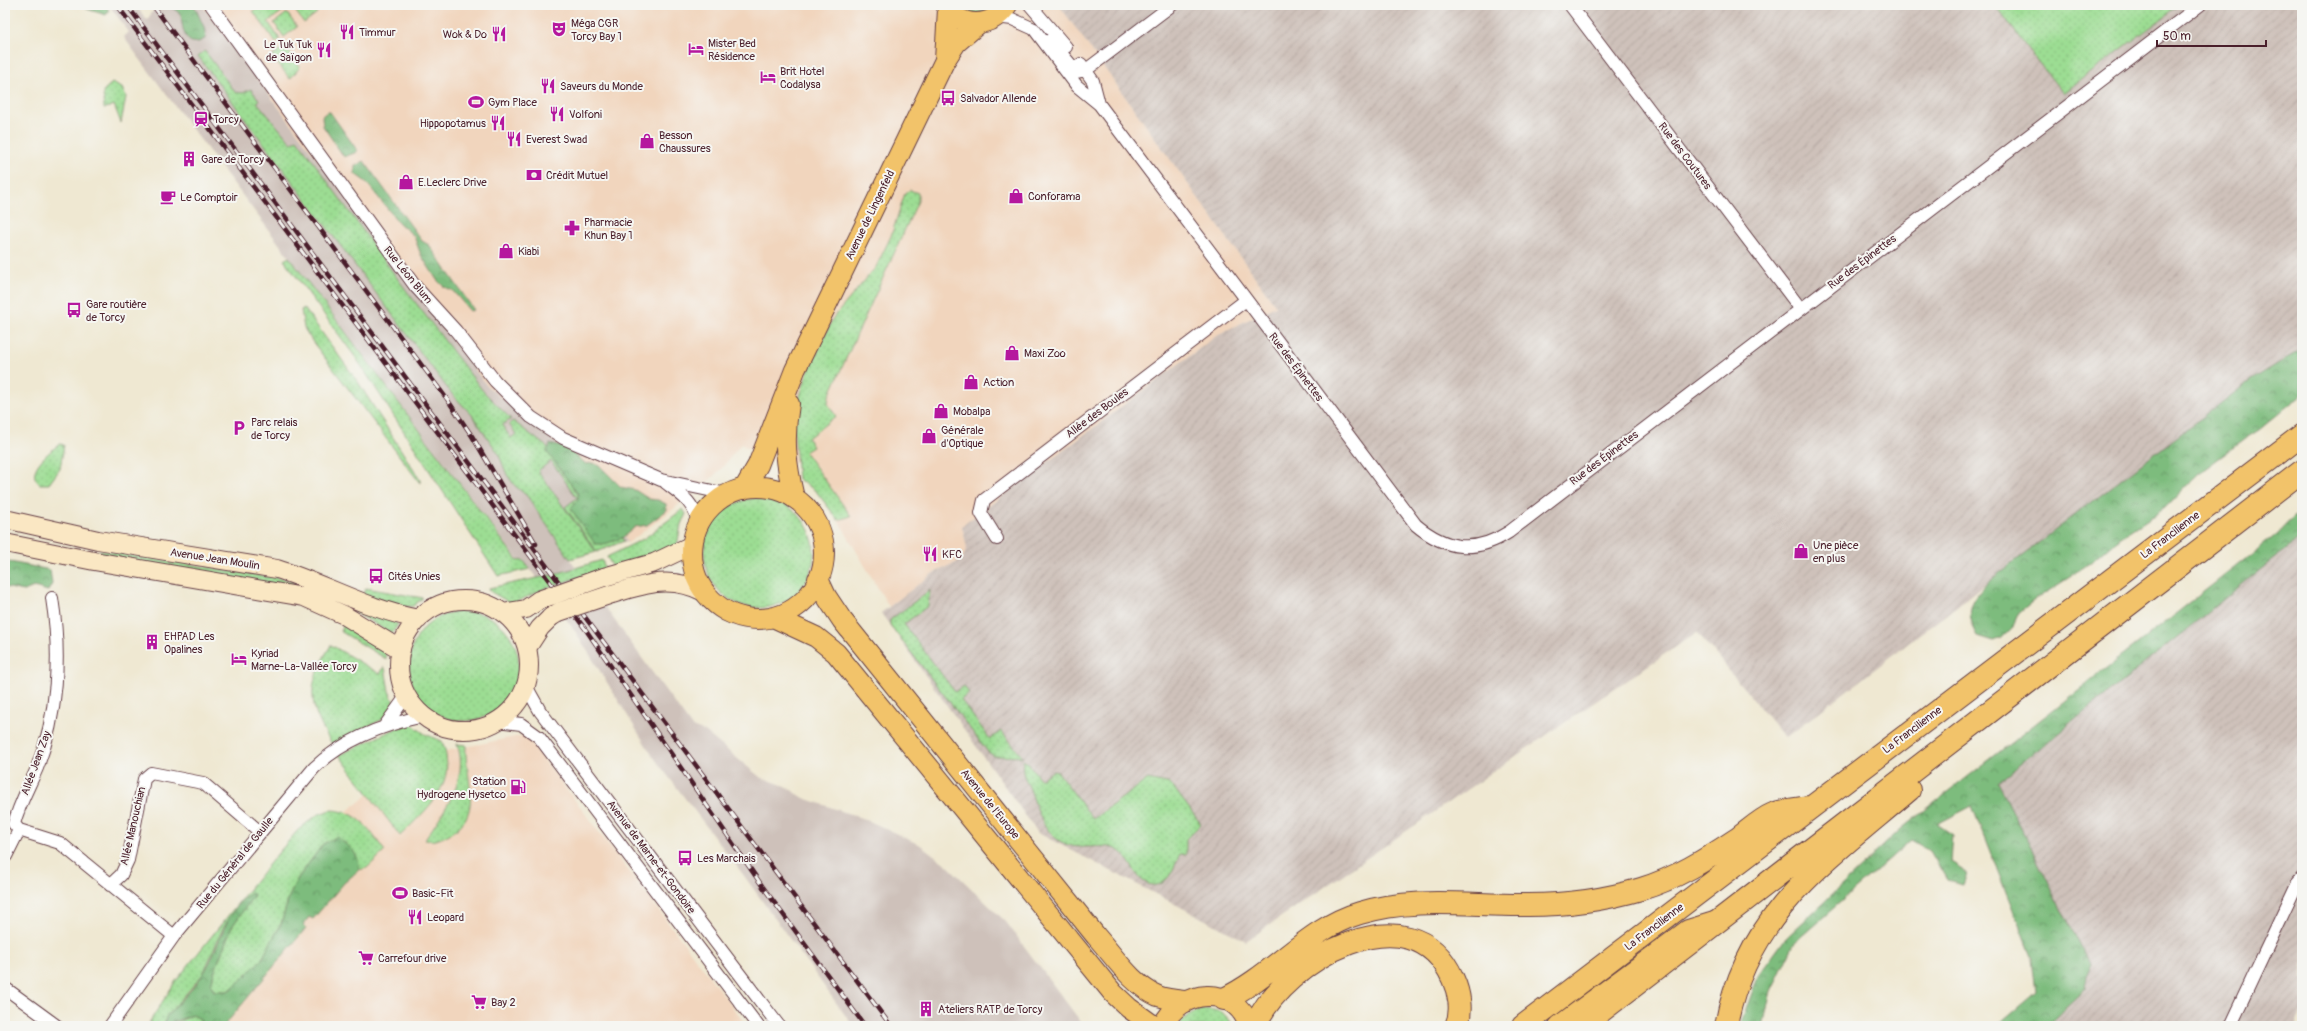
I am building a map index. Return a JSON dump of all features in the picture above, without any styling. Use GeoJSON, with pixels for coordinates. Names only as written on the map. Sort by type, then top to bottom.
{"type":"FeatureCollection","features":[{"type":"Feature","properties":{"kind":"highway","name":"La Francilienne"},"geometry":{"type":"LineString","coordinates":[[1522,1026],[2302,435]]}},
{"type":"Feature","properties":{"kind":"highway"},"geometry":{"type":"LineString","coordinates":[[1582,1026],[2302,471]]}},
{"type":"Feature","properties":{"kind":"highway"},"geometry":{"type":"LineString","coordinates":[[1726,1026],[1740,976],[1759,936],[1771,918],[1812,874],[1928,774],[1943,747]]}},
{"type":"Feature","properties":{"kind":"highway"},"geometry":{"type":"LineString","coordinates":[[1224,999],[1258,980],[1323,930],[1360,913],[1404,904],[1568,904],[1607,898],[1668,879],[1714,853],[1773,814],[1813,806]]}},
{"type":"Feature","properties":{"kind":"highway"},"geometry":{"type":"LineString","coordinates":[[1255,1026],[1268,1002],[1309,965],[1339,947],[1373,935],[1409,938],[1424,944],[1438,954],[1449,969],[1457,987],[1460,1006],[1456,1026]]}},
{"type":"Feature","properties":{"kind":"main road"},"geometry":{"type":"LineString","coordinates":[[947,7],[961,20],[978,24],[1002,11]]}},
{"type":"Feature","properties":{"kind":"main road","name":"Avenue de Lingenfeld"},"geometry":{"type":"LineString","coordinates":[[945,60],[947,7]]}},
{"type":"Feature","properties":{"kind":"main road","name":"Avenue de Lingenfeld"},"geometry":{"type":"LineString","coordinates":[[736,491],[758,465],[795,370],[945,60],[956,43],[978,24]]}},
{"type":"Feature","properties":{"kind":"main road","name":"Avenue de Lingenfeld"},"geometry":{"type":"LineString","coordinates":[[794,498],[786,462],[784,443],[795,370]]}},
{"type":"Feature","properties":{"kind":"main road"},"geometry":{"type":"LineString","coordinates":[[770,488],[794,498],[810,512],[820,530],[823,555],[818,580],[814,588],[800,604],[783,614],[773,617],[754,619],[735,615],[713,602],[704,592],[694,570],[692,545],[699,523],[711,506],[736,491],[770,488]]}},
{"type":"Feature","properties":{"kind":"main road","name":"Avenue de l'Europe"},"geometry":{"type":"LineString","coordinates":[[818,580],[826,596],[842,620],[1096,936],[1136,981],[1147,990],[1159,997],[1185,1001]]}},
{"type":"Feature","properties":{"kind":"main road"},"geometry":{"type":"LineString","coordinates":[[773,617],[816,637],[836,653],[1113,993],[1129,1008],[1154,1026]]}},
{"type":"Feature","properties":{"kind":"main road"},"geometry":{"type":"LineString","coordinates":[[1559,1026],[1688,930],[1716,922]]}},
{"type":"Feature","properties":{"kind":"main road","name":"Avenue de l'Europe"},"geometry":{"type":"LineString","coordinates":[[1163,1026],[1169,1015],[1185,1001],[1200,996],[1224,999]]}},
{"type":"Feature","properties":{"kind":"main road"},"geometry":{"type":"LineString","coordinates":[[1224,999],[1242,1013],[1249,1026]]}},
{"type":"Feature","properties":{"kind":"street","name":"Rue Léon Blum"},"geometry":{"type":"LineString","coordinates":[[212,5],[415,286],[516,402],[531,417],[563,438],[661,480],[688,499],[696,512],[699,523]]}},
{"type":"Feature","properties":{"kind":"street","name":"Rue des Épinettes"},"geometry":{"type":"LineString","coordinates":[[1030,5],[1086,70],[1093,82],[1099,104]]}},
{"type":"Feature","properties":{"kind":"street"},"geometry":{"type":"LineString","coordinates":[[1086,70],[1172,5]]}},
{"type":"Feature","properties":{"kind":"street","name":"Rue des Coutures"},"geometry":{"type":"LineString","coordinates":[[1570,5],[1800,308]]}},
{"type":"Feature","properties":{"kind":"street","name":"Rue des Épinettes"},"geometry":{"type":"LineString","coordinates":[[1034,29],[1077,86],[1099,104],[1416,525],[1439,541],[1449,544],[1468,546],[1484,544],[1509,532],[1800,308],[2200,5]]}},
{"type":"Feature","properties":{"kind":"street","name":"Rue des Épinettes"},"geometry":{"type":"LineString","coordinates":[[1002,11],[1012,19],[1043,34],[1077,72],[1086,70]]}},
{"type":"Feature","properties":{"kind":"street","name":"Allée des Boules"},"geometry":{"type":"LineString","coordinates":[[997,540],[981,513],[984,500],[1246,300]]}},
{"type":"Feature","properties":{"kind":"street","name":"Rue Léon Blum"},"geometry":{"type":"LineString","coordinates":[[661,480],[736,491]]}},
{"type":"Feature","properties":{"kind":"street","name":"Avenue Jean Moulin"},"geometry":{"type":"LineString","coordinates":[[5,519],[98,540],[277,569],[311,580],[393,614],[419,618]]}},
{"type":"Feature","properties":{"kind":"street","name":"Avenue Jean Moulin"},"geometry":{"type":"LineString","coordinates":[[5,543],[94,561],[304,597],[344,615],[401,650]]}},
{"type":"Feature","properties":{"kind":"street"},"geometry":{"type":"LineString","coordinates":[[503,613],[526,609],[539,600],[604,577],[654,563],[692,545]]}},
{"type":"Feature","properties":{"kind":"street"},"geometry":{"type":"LineString","coordinates":[[527,648],[540,628],[551,617],[559,612],[612,594],[645,585],[676,582],[690,585],[704,592]]}},
{"type":"Feature","properties":{"kind":"street","name":"Allée Jean Zay"},"geometry":{"type":"LineString","coordinates":[[19,830],[14,824],[17,812],[37,768],[49,732],[53,704],[57,639],[52,598]]}},
{"type":"Feature","properties":{"kind":"street"},"geometry":{"type":"LineString","coordinates":[[459,600],[487,604],[503,613],[518,629],[527,648],[529,668],[526,686],[515,706],[497,721],[481,728],[460,730],[438,724],[424,716],[407,695],[400,675],[401,650],[408,633],[419,618],[442,604],[459,600]]}},
{"type":"Feature","properties":{"kind":"street","name":"Avenue de Marne-et-Gondoire"},"geometry":{"type":"LineString","coordinates":[[526,686],[540,711],[779,1026]]}},
{"type":"Feature","properties":{"kind":"street","name":"Rue du Général de Gaulle"},"geometry":{"type":"LineString","coordinates":[[384,727],[407,695]]}},
{"type":"Feature","properties":{"kind":"street","name":"Rue du Général de Gaulle"},"geometry":{"type":"LineString","coordinates":[[110,1026],[174,936],[322,760],[340,748],[384,727],[403,720],[424,716]]}},
{"type":"Feature","properties":{"kind":"street","name":"Avenue de Marne-et-Gondoire"},"geometry":{"type":"LineString","coordinates":[[497,721],[521,724],[539,737],[758,1026]]}},
{"type":"Feature","properties":{"kind":"street","name":"Allée Manouchian"},"geometry":{"type":"LineString","coordinates":[[110,885],[121,875],[128,860],[144,779],[151,773],[203,783],[260,832]]}},
{"type":"Feature","properties":{"kind":"street"},"geometry":{"type":"LineString","coordinates":[[6,856],[19,830],[60,843],[174,936]]}},
{"type":"Feature","properties":{"kind":"street"},"geometry":{"type":"LineString","coordinates":[[2230,1026],[2297,884],[2302,878]]}},
{"type":"Feature","properties":{"kind":"street"},"geometry":{"type":"LineString","coordinates":[[5,988],[57,1026]]}},
{"type":"Feature","properties":{"kind":"shaded area"},"geometry":{"type":"Polygon","coordinates":[[[109,5],[135,5],[147,20],[157,5],[202,5],[487,386],[579,462],[628,543],[624,541],[596,552],[570,559],[692,727],[705,732],[760,777],[785,786],[804,798],[867,820],[895,833],[922,846],[947,865],[1006,922],[1084,1026],[853,1026],[742,873],[652,755],[577,634],[530,569],[523,560],[519,561],[128,43],[124,37],[129,32],[109,5]]]}},
{"type":"Feature","properties":{"kind":"shaded area"},"geometry":{"type":"Polygon","coordinates":[[[202,5],[1059,5],[1276,306],[1219,334],[962,526],[967,548],[962,560],[932,574],[889,607],[805,463],[770,460],[741,444],[722,468],[700,489],[628,543],[579,462],[487,386],[202,5]]]}},
{"type":"Feature","properties":{"kind":"shaded area"},"geometry":{"type":"Polygon","coordinates":[[[1059,5],[2302,5],[2302,349],[2250,381],[1785,738],[1697,632],[1246,941],[1038,833],[881,613],[932,574],[962,560],[967,548],[962,526],[1219,334],[1276,306],[1059,5]]]}},
{"type":"Feature","properties":{"kind":"shaded area"},"geometry":{"type":"Polygon","coordinates":[[[2302,536],[2302,1011],[2295,1026],[2046,1026],[2085,990],[1997,782],[2302,536]]]}},
{"type":"Feature","properties":{"kind":"shaded area"},"geometry":{"type":"Polygon","coordinates":[[[525,735],[747,1026],[156,1026],[322,831],[416,757],[525,735]]]}},
{"type":"Feature","properties":{"kind":"green space"},"geometry":{"type":"Polygon","coordinates":[[[82,5],[106,5],[109,11],[106,15],[87,9],[82,5]]]}},
{"type":"Feature","properties":{"kind":"green space"},"geometry":{"type":"Polygon","coordinates":[[[168,5],[194,5],[204,27],[206,38],[199,42],[190,41],[184,32],[181,14],[168,5]]]}},
{"type":"Feature","properties":{"kind":"green space"},"geometry":{"type":"Polygon","coordinates":[[[262,5],[291,5],[268,22],[280,39],[276,43],[253,11],[262,5]]]}},
{"type":"Feature","properties":{"kind":"green space"},"geometry":{"type":"Polygon","coordinates":[[[299,5],[312,5],[317,13],[304,23],[294,9],[299,5]]]}},
{"type":"Feature","properties":{"kind":"green space"},"geometry":{"type":"Polygon","coordinates":[[[956,5],[998,5],[987,12],[977,14],[967,12],[956,5]]]}},
{"type":"Feature","properties":{"kind":"green space"},"geometry":{"type":"Polygon","coordinates":[[[1996,5],[2180,5],[2063,93],[2026,47],[1996,5]]]}},
{"type":"Feature","properties":{"kind":"green space"},"geometry":{"type":"Polygon","coordinates":[[[287,13],[297,27],[284,37],[274,23],[287,13]]]}},
{"type":"Feature","properties":{"kind":"green space"},"geometry":{"type":"Polygon","coordinates":[[[285,46],[300,67],[290,79],[272,56],[285,46]]]}},
{"type":"Feature","properties":{"kind":"green space"},"geometry":{"type":"Polygon","coordinates":[[[205,51],[235,92],[243,93],[251,89],[259,100],[257,102],[291,143],[297,139],[400,282],[483,391],[511,419],[502,425],[511,438],[516,434],[509,424],[513,421],[571,465],[624,541],[597,552],[565,507],[577,498],[551,461],[538,471],[596,552],[570,559],[527,496],[515,486],[507,475],[498,453],[472,415],[451,393],[198,56],[205,51]]]}},
{"type":"Feature","properties":{"kind":"green space"},"geometry":{"type":"Polygon","coordinates":[[[112,83],[122,88],[126,97],[121,123],[114,105],[104,109],[103,91],[112,83]]]}},
{"type":"Feature","properties":{"kind":"green space"},"geometry":{"type":"Polygon","coordinates":[[[327,112],[330,112],[357,152],[344,157],[323,126],[322,116],[327,112]]]}},
{"type":"Feature","properties":{"kind":"green space"},"geometry":{"type":"Polygon","coordinates":[[[364,161],[422,241],[429,245],[474,310],[470,311],[453,291],[444,287],[437,280],[421,255],[414,236],[399,223],[366,182],[355,174],[355,166],[364,161]]]}},
{"type":"Feature","properties":{"kind":"green space"},"geometry":{"type":"Polygon","coordinates":[[[910,190],[918,193],[918,201],[829,396],[828,404],[836,416],[808,438],[813,447],[805,452],[851,516],[838,520],[816,491],[798,479],[793,419],[807,373],[833,318],[876,267],[891,236],[905,193],[910,190]]]}},
{"type":"Feature","properties":{"kind":"green space"},"geometry":{"type":"Polygon","coordinates":[[[289,257],[518,561],[523,560],[530,569],[498,576],[356,358],[284,260],[289,257]]]}},
{"type":"Feature","properties":{"kind":"green space"},"geometry":{"type":"Polygon","coordinates":[[[304,308],[358,382],[420,480],[420,483],[312,341],[304,328],[301,310],[304,308]]]}},
{"type":"Feature","properties":{"kind":"green space"},"geometry":{"type":"Polygon","coordinates":[[[2302,349],[2302,394],[2259,430],[2198,474],[2165,508],[2115,541],[2076,573],[2033,601],[2017,614],[2013,627],[2002,638],[1994,641],[1978,636],[1973,627],[1970,612],[1974,600],[1989,581],[2251,380],[2302,349]]]}},
{"type":"Feature","properties":{"kind":"green space"},"geometry":{"type":"Polygon","coordinates":[[[60,444],[64,445],[60,469],[49,484],[40,484],[36,479],[36,468],[50,452],[60,444]]]}},
{"type":"Feature","properties":{"kind":"green space"},"geometry":{"type":"Polygon","coordinates":[[[550,444],[567,448],[586,464],[593,463],[600,466],[621,487],[635,490],[649,499],[658,500],[666,504],[667,510],[647,525],[635,527],[622,538],[605,544],[595,544],[571,509],[578,499],[578,494],[547,452],[550,444]]]}},
{"type":"Feature","properties":{"kind":"green space"},"geometry":{"type":"Polygon","coordinates":[[[759,498],[770,499],[780,503],[798,514],[809,532],[813,542],[813,564],[809,574],[798,592],[780,603],[770,607],[759,608],[748,607],[738,603],[720,592],[709,574],[705,564],[704,553],[705,542],[709,532],[720,514],[738,503],[748,499],[759,498]]]}},
{"type":"Feature","properties":{"kind":"green space"},"geometry":{"type":"Polygon","coordinates":[[[2302,508],[2302,536],[1998,782],[2089,964],[2085,990],[2046,1026],[1996,1026],[2036,992],[2032,958],[1972,806],[1937,824],[1953,835],[1951,862],[1967,872],[1963,884],[1947,880],[1930,851],[1911,840],[1795,942],[1771,991],[1763,1026],[1740,1026],[1758,976],[1785,939],[1901,829],[2276,535],[2302,508]]]}},
{"type":"Feature","properties":{"kind":"green space"},"geometry":{"type":"Polygon","coordinates":[[[683,509],[686,514],[681,524],[677,546],[613,567],[607,557],[645,538],[683,509]]]}},
{"type":"Feature","properties":{"kind":"green space"},"geometry":{"type":"Polygon","coordinates":[[[100,550],[283,579],[348,601],[345,607],[99,554],[100,550]]]}},
{"type":"Feature","properties":{"kind":"green space"},"geometry":{"type":"Polygon","coordinates":[[[602,560],[605,569],[548,587],[512,604],[491,592],[489,588],[552,575],[602,560]]]}},
{"type":"Feature","properties":{"kind":"green space"},"geometry":{"type":"Polygon","coordinates":[[[5,561],[50,570],[52,584],[48,591],[34,587],[24,591],[5,587],[5,561]]]}},
{"type":"Feature","properties":{"kind":"green space"},"geometry":{"type":"Polygon","coordinates":[[[366,588],[423,598],[413,606],[402,607],[361,597],[366,588]]]}},
{"type":"Feature","properties":{"kind":"green space"},"geometry":{"type":"Polygon","coordinates":[[[930,590],[928,606],[904,624],[955,692],[964,686],[969,693],[961,700],[990,739],[1001,731],[1023,757],[994,756],[988,752],[890,625],[890,620],[930,590]]]}},
{"type":"Feature","properties":{"kind":"green space"},"geometry":{"type":"Polygon","coordinates":[[[356,604],[398,624],[392,634],[352,610],[356,604]]]}},
{"type":"Feature","properties":{"kind":"green space"},"geometry":{"type":"Polygon","coordinates":[[[464,611],[485,615],[495,620],[503,627],[510,635],[515,645],[519,666],[515,687],[510,697],[503,705],[495,712],[485,717],[464,721],[443,717],[433,712],[425,705],[418,697],[413,687],[409,666],[413,645],[418,635],[425,627],[433,620],[443,615],[464,611]]]}},
{"type":"Feature","properties":{"kind":"green space"},"geometry":{"type":"Polygon","coordinates":[[[344,624],[385,650],[386,659],[340,631],[344,624]]]}},
{"type":"Feature","properties":{"kind":"green space"},"geometry":{"type":"Polygon","coordinates":[[[331,645],[380,674],[384,667],[389,691],[394,702],[383,719],[332,744],[318,717],[314,706],[313,694],[317,672],[331,645]]]}},
{"type":"Feature","properties":{"kind":"green space"},"geometry":{"type":"Polygon","coordinates":[[[410,723],[425,734],[442,741],[446,756],[447,770],[444,783],[438,794],[421,815],[400,836],[339,755],[410,723]]]}},
{"type":"Feature","properties":{"kind":"green space"},"geometry":{"type":"Polygon","coordinates":[[[457,744],[466,745],[470,793],[470,804],[467,815],[461,825],[448,835],[436,840],[425,840],[453,795],[457,783],[460,770],[460,757],[457,744]]]}},
{"type":"Feature","properties":{"kind":"green space"},"geometry":{"type":"Polygon","coordinates":[[[1023,760],[1028,763],[1040,779],[1053,771],[1058,772],[1093,819],[1148,779],[1171,784],[1201,824],[1186,839],[1186,855],[1180,854],[1167,879],[1158,885],[1146,883],[1136,874],[1129,862],[1119,851],[1108,847],[1079,847],[1068,845],[1060,841],[1048,830],[1036,808],[1024,777],[1023,760]]]}},
{"type":"Feature","properties":{"kind":"green space"},"geometry":{"type":"Polygon","coordinates":[[[330,810],[341,811],[357,818],[363,823],[385,851],[367,868],[359,870],[356,855],[337,837],[323,844],[298,878],[289,897],[281,924],[262,959],[228,991],[214,991],[211,985],[214,973],[231,928],[254,895],[245,897],[223,928],[203,974],[166,1017],[165,1022],[177,1022],[193,1015],[200,1019],[202,1026],[147,1026],[175,982],[274,858],[298,830],[317,815],[330,810]]]}},
{"type":"Feature","properties":{"kind":"green space"},"geometry":{"type":"Polygon","coordinates":[[[337,837],[356,855],[359,870],[344,883],[313,919],[309,917],[303,925],[306,928],[224,1026],[202,1026],[200,1019],[193,1015],[167,1024],[165,1022],[166,1017],[190,991],[203,974],[223,930],[235,908],[243,899],[252,893],[254,895],[231,928],[214,973],[211,985],[214,991],[228,991],[262,959],[281,924],[289,897],[298,878],[323,844],[337,837]]]}},
{"type":"Feature","properties":{"kind":"green space"},"geometry":{"type":"Polygon","coordinates":[[[1208,1009],[1222,1012],[1235,1026],[1178,1026],[1191,1014],[1208,1009]]]}},
{"type":"Feature","properties":{"kind":"railway"},"geometry":{"type":"LineString","coordinates":[[117,5],[586,630],[763,887],[865,1026]]}},
{"type":"Feature","properties":{"kind":"railway"},"geometry":{"type":"LineString","coordinates":[[127,5],[891,1026]]}},
{"type":"Feature","properties":{"kind":"railway"},"geometry":{"type":"LineString","coordinates":[[154,7],[447,399],[472,436],[536,544]]}},
{"type":"Feature","properties":{"kind":"place","name":"Méga CGR Torcy Bay 1"},"geometry":{"type":"Point","coordinates":[559,29]}},
{"type":"Feature","properties":{"kind":"place","name":"Timmur"},"geometry":{"type":"Point","coordinates":[347,32]}},
{"type":"Feature","properties":{"kind":"place","name":"Wok & Do"},"geometry":{"type":"Point","coordinates":[499,34]}},
{"type":"Feature","properties":{"kind":"place","name":"Mister Bed Résidence"},"geometry":{"type":"Point","coordinates":[696,49]}},
{"type":"Feature","properties":{"kind":"place","name":"Le Tuk Tuk de Saïgon"},"geometry":{"type":"Point","coordinates":[324,50]}},
{"type":"Feature","properties":{"kind":"place","name":"Brit Hotel Codalysa"},"geometry":{"type":"Point","coordinates":[768,77]}},
{"type":"Feature","properties":{"kind":"place","name":"Saveurs du Monde"},"geometry":{"type":"Point","coordinates":[548,86]}},
{"type":"Feature","properties":{"kind":"place","name":"Salvador Allende"},"geometry":{"type":"Point","coordinates":[948,98]}},
{"type":"Feature","properties":{"kind":"place","name":"Gym Place"},"geometry":{"type":"Point","coordinates":[476,102]}},
{"type":"Feature","properties":{"kind":"place","name":"Volfoni"},"geometry":{"type":"Point","coordinates":[557,114]}},
{"type":"Feature","properties":{"kind":"place","name":"Torcy"},"geometry":{"type":"Point","coordinates":[201,119]}},
{"type":"Feature","properties":{"kind":"place","name":"Hippopotamus"},"geometry":{"type":"Point","coordinates":[498,123]}},
{"type":"Feature","properties":{"kind":"place","name":"Everest Swad"},"geometry":{"type":"Point","coordinates":[514,139]}},
{"type":"Feature","properties":{"kind":"place","name":"Besson Chaussures"},"geometry":{"type":"Point","coordinates":[647,141]}},
{"type":"Feature","properties":{"kind":"place","name":"Gare de Torcy"},"geometry":{"type":"Point","coordinates":[189,159]}},
{"type":"Feature","properties":{"kind":"place","name":"Crédit Mutuel"},"geometry":{"type":"Point","coordinates":[534,175]}},
{"type":"Feature","properties":{"kind":"place","name":"E.Leclerc Drive"},"geometry":{"type":"Point","coordinates":[406,182]}},
{"type":"Feature","properties":{"kind":"place","name":"Conforama"},"geometry":{"type":"Point","coordinates":[1016,196]}},
{"type":"Feature","properties":{"kind":"place","name":"Le Comptoir"},"geometry":{"type":"Point","coordinates":[168,197]}},
{"type":"Feature","properties":{"kind":"place","name":"Pharmacie Khun Bay 1"},"geometry":{"type":"Point","coordinates":[572,228]}},
{"type":"Feature","properties":{"kind":"place","name":"Kiabi"},"geometry":{"type":"Point","coordinates":[506,251]}},
{"type":"Feature","properties":{"kind":"place","name":"Gare routière de Torcy"},"geometry":{"type":"Point","coordinates":[74,310]}},
{"type":"Feature","properties":{"kind":"place","name":"Maxi Zoo"},"geometry":{"type":"Point","coordinates":[1012,353]}},
{"type":"Feature","properties":{"kind":"place","name":"Action"},"geometry":{"type":"Point","coordinates":[971,382]}},
{"type":"Feature","properties":{"kind":"place","name":"Mobalpa"},"geometry":{"type":"Point","coordinates":[941,411]}},
{"type":"Feature","properties":{"kind":"place","name":"Parc relais de Torcy"},"geometry":{"type":"Point","coordinates":[239,428]}},
{"type":"Feature","properties":{"kind":"place","name":"Générale d'Optique"},"geometry":{"type":"Point","coordinates":[929,436]}},
{"type":"Feature","properties":{"kind":"place","name":"Une pièce en plus"},"geometry":{"type":"Point","coordinates":[1801,551]}},
{"type":"Feature","properties":{"kind":"place","name":"KFC"},"geometry":{"type":"Point","coordinates":[930,554]}},
{"type":"Feature","properties":{"kind":"place","name":"Cités Unies"},"geometry":{"type":"Point","coordinates":[376,576]}},
{"type":"Feature","properties":{"kind":"place","name":"EHPAD Les Opalines"},"geometry":{"type":"Point","coordinates":[152,642]}},
{"type":"Feature","properties":{"kind":"place","name":"Kyriad Marne-La-Vallée Torcy"},"geometry":{"type":"Point","coordinates":[239,659]}},
{"type":"Feature","properties":{"kind":"place","name":"Station Hydrogene Hysetco"},"geometry":{"type":"Point","coordinates":[518,787]}},
{"type":"Feature","properties":{"kind":"place","name":"Les Marchais"},"geometry":{"type":"Point","coordinates":[685,858]}},
{"type":"Feature","properties":{"kind":"place","name":"Basic-Fit"},"geometry":{"type":"Point","coordinates":[400,893]}},
{"type":"Feature","properties":{"kind":"place","name":"Leopard"},"geometry":{"type":"Point","coordinates":[415,917]}},
{"type":"Feature","properties":{"kind":"place","name":"Carrefour drive"},"geometry":{"type":"Point","coordinates":[366,958]}},
{"type":"Feature","properties":{"kind":"place","name":"Bay 2"},"geometry":{"type":"Point","coordinates":[479,1002]}},
{"type":"Feature","properties":{"kind":"place","name":"Ateliers RATP de Torcy"},"geometry":{"type":"Point","coordinates":[926,1009]}}]}
